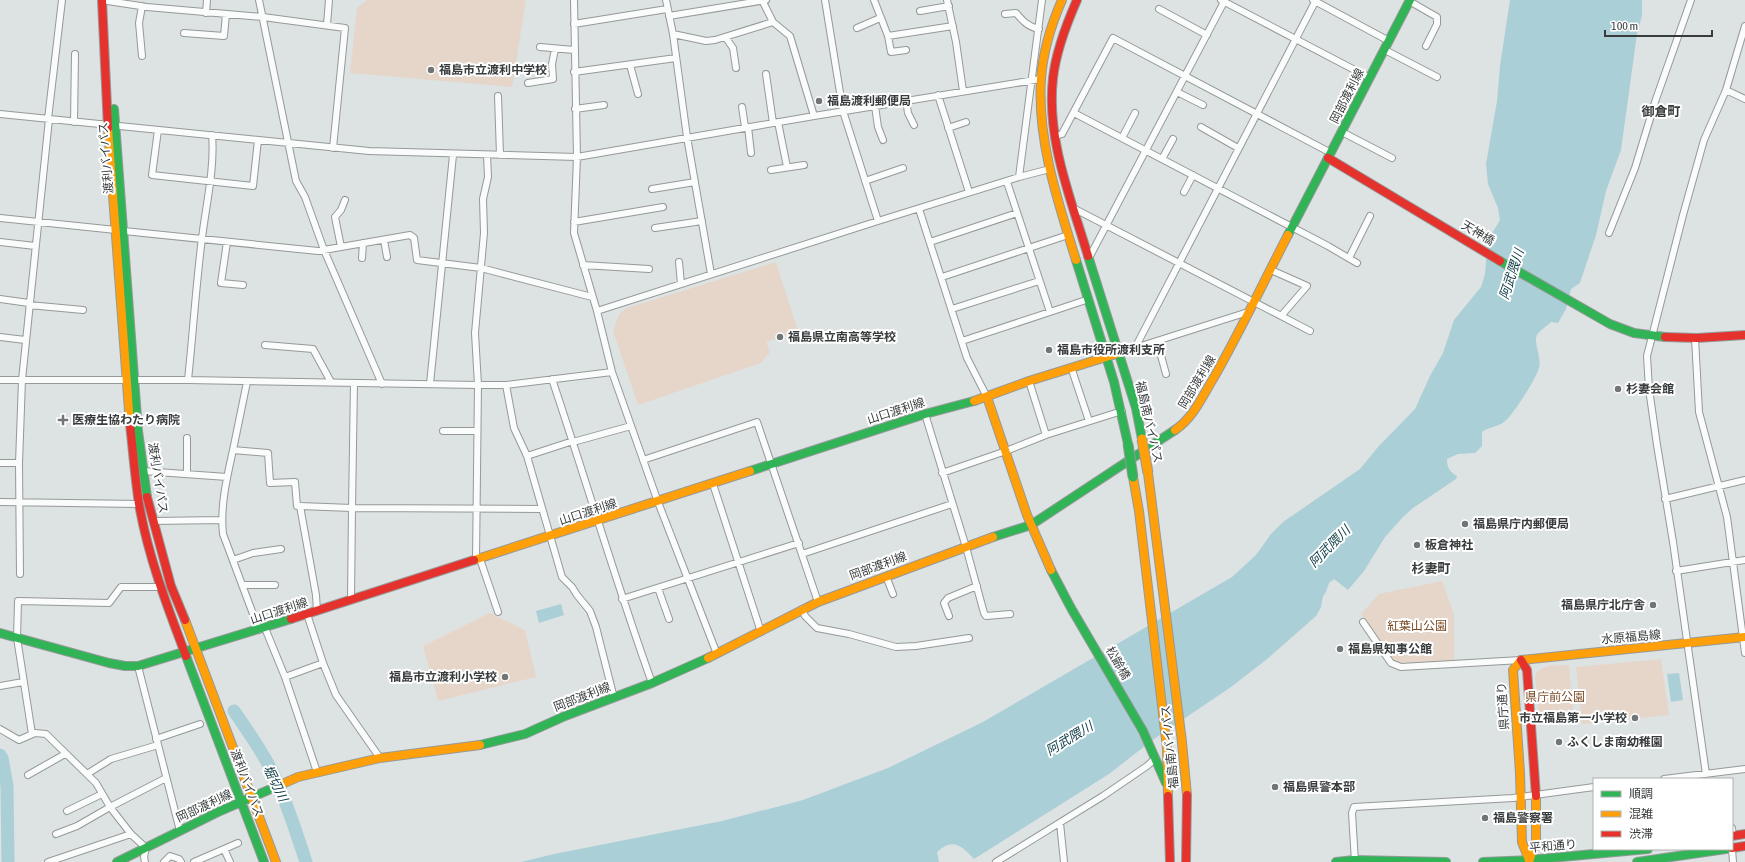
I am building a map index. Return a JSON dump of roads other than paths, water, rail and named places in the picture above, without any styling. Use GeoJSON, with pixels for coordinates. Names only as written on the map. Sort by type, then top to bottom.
{"type":"FeatureCollection","features":[{"type":"Feature","properties":{"kind":"main road","name":"渡利バイパス"},"geometry":{"type":"LineString","coordinates":[[102,0],[130,381],[131,446],[139,504],[160,587],[264,862]]}},
{"type":"Feature","properties":{"kind":"main road","name":"福島南バイパス"},"geometry":{"type":"LineString","coordinates":[[1062,0],[1052,25],[1040,79],[1042,123],[1050,169],[1068,235],[1089,298],[1122,411],[1128,444],[1139,517],[1167,748],[1170,862]]}},
{"type":"Feature","properties":{"kind":"main road","name":"福島南バイパス"},"geometry":{"type":"LineString","coordinates":[[1077,0],[1064,33],[1054,72],[1052,90],[1056,136],[1064,180],[1136,408],[1142,439],[1153,508],[1182,742],[1186,789],[1186,862]]}},
{"type":"Feature","properties":{"kind":"main road","name":"岡部渡利線"},"geometry":{"type":"LineString","coordinates":[[117,862],[287,781],[317,772],[380,758],[481,745],[525,734],[652,684],[717,654],[818,602],[966,547],[1031,525],[1188,420],[1255,302],[1292,227],[1410,0]]}},
{"type":"Feature","properties":{"kind":"main road","name":"天神橋"},"geometry":{"type":"LineString","coordinates":[[1329,156],[1408,205],[1578,306],[1619,328],[1651,336],[1695,338],[1745,335]]}},
{"type":"Feature","properties":{"kind":"main road","name":"山口渡利線"},"geometry":{"type":"LineString","coordinates":[[0,633],[109,663],[125,666],[138,666],[262,629],[714,484],[925,414],[987,396],[1071,366],[1118,353]]}},
{"type":"Feature","properties":{"kind":"main road","name":"渡利バイパス"},"geometry":{"type":"LineString","coordinates":[[130,381],[143,471],[153,522],[171,586],[196,648],[276,862]]}},
{"type":"Feature","properties":{"kind":"main road"},"geometry":{"type":"LineString","coordinates":[[987,396],[1031,525]]}},
{"type":"Feature","properties":{"kind":"main road","name":"松齢橋"},"geometry":{"type":"LineString","coordinates":[[1031,525],[1058,586],[1124,698],[1155,756]]}},
{"type":"Feature","properties":{"kind":"main road","name":"水原福島線"},"geometry":{"type":"LineString","coordinates":[[1521,660],[1744,637]]}},
{"type":"Feature","properties":{"kind":"main road"},"geometry":{"type":"LineString","coordinates":[[1521,660],[1527,670],[1536,794],[1536,840],[1529,861]]}},
{"type":"Feature","properties":{"kind":"main road","name":"県庁通り"},"geometry":{"type":"LineString","coordinates":[[1521,660],[1513,670],[1522,842],[1529,861]]}},
{"type":"Feature","properties":{"kind":"main road"},"geometry":{"type":"LineString","coordinates":[[1155,756],[1169,792]]}},
{"type":"Feature","properties":{"kind":"main road"},"geometry":{"type":"LineString","coordinates":[[1733,833],[1745,834]]}},
{"type":"Feature","properties":{"kind":"main road"},"geometry":{"type":"LineString","coordinates":[[1733,848],[1745,846]]}},
{"type":"Feature","properties":{"kind":"main road","name":"平和通り"},"geometry":{"type":"LineString","coordinates":[[1483,862],[1529,861],[1638,850]]}},
{"type":"Feature","properties":{"kind":"main road"},"geometry":{"type":"LineString","coordinates":[[1642,862],[1720,850]]}},
{"type":"Feature","properties":{"kind":"main road"},"geometry":{"type":"LineString","coordinates":[[1336,862],[1446,862]]}},
{"type":"Feature","properties":{"kind":"street"},"geometry":{"type":"LineString","coordinates":[[20,574],[19,463],[22,380],[37,222],[62,0]]}},
{"type":"Feature","properties":{"kind":"street"},"geometry":{"type":"LineString","coordinates":[[102,0],[206,13],[263,17],[345,28],[333,148]]}},
{"type":"Feature","properties":{"kind":"street"},"geometry":{"type":"LineString","coordinates":[[206,13],[207,0]]}},
{"type":"Feature","properties":{"kind":"street"},"geometry":{"type":"LineString","coordinates":[[259,0],[296,181],[305,198],[324,250],[382,384]]}},
{"type":"Feature","properties":{"kind":"street"},"geometry":{"type":"LineString","coordinates":[[327,25],[329,0]]}},
{"type":"Feature","properties":{"kind":"street"},"geometry":{"type":"LineString","coordinates":[[574,0],[574,72],[577,157],[574,234],[597,311],[612,372],[658,502],[717,654]]}},
{"type":"Feature","properties":{"kind":"street"},"geometry":{"type":"LineString","coordinates":[[666,0],[673,34],[687,137],[711,274]]}},
{"type":"Feature","properties":{"kind":"street"},"geometry":{"type":"LineString","coordinates":[[762,0],[773,22],[790,36],[814,116]]}},
{"type":"Feature","properties":{"kind":"street"},"geometry":{"type":"LineString","coordinates":[[669,16],[766,0]]}},
{"type":"Feature","properties":{"kind":"street"},"geometry":{"type":"LineString","coordinates":[[825,0],[843,111],[878,221]]}},
{"type":"Feature","properties":{"kind":"street"},"geometry":{"type":"LineString","coordinates":[[874,0],[888,36],[891,52],[906,50]]}},
{"type":"Feature","properties":{"kind":"street"},"geometry":{"type":"LineString","coordinates":[[1019,177],[1030,80],[1039,29],[1042,0]]}},
{"type":"Feature","properties":{"kind":"street"},"geometry":{"type":"LineString","coordinates":[[1088,258],[1107,226],[1207,35],[1223,0],[1370,78]]}},
{"type":"Feature","properties":{"kind":"street"},"geometry":{"type":"LineString","coordinates":[[1135,348],[1315,0],[1389,41]]}},
{"type":"Feature","properties":{"kind":"street"},"geometry":{"type":"LineString","coordinates":[[1410,0],[1437,16],[1437,24],[1426,46]]}},
{"type":"Feature","properties":{"kind":"street"},"geometry":{"type":"LineString","coordinates":[[1609,233],[1635,168],[1656,99],[1691,0]]}},
{"type":"Feature","properties":{"kind":"street"},"geometry":{"type":"LineString","coordinates":[[920,11],[948,3],[963,91]]}},
{"type":"Feature","properties":{"kind":"street"},"geometry":{"type":"LineString","coordinates":[[142,6],[140,23],[142,56]]}},
{"type":"Feature","properties":{"kind":"street"},"geometry":{"type":"LineString","coordinates":[[574,24],[667,9]]}},
{"type":"Feature","properties":{"kind":"street"},"geometry":{"type":"LineString","coordinates":[[1159,9],[1207,35]]}},
{"type":"Feature","properties":{"kind":"street"},"geometry":{"type":"LineString","coordinates":[[1005,14],[1016,12],[1026,24],[1032,28],[1039,29]]}},
{"type":"Feature","properties":{"kind":"street"},"geometry":{"type":"LineString","coordinates":[[184,33],[224,36],[226,14]]}},
{"type":"Feature","properties":{"kind":"street"},"geometry":{"type":"LineString","coordinates":[[857,28],[880,18]]}},
{"type":"Feature","properties":{"kind":"street"},"geometry":{"type":"LineString","coordinates":[[673,34],[706,41],[726,38],[773,22]]}},
{"type":"Feature","properties":{"kind":"street"},"geometry":{"type":"LineString","coordinates":[[888,36],[953,26]]}},
{"type":"Feature","properties":{"kind":"street"},"geometry":{"type":"LineString","coordinates":[[1706,774],[1647,373],[1647,356],[1651,336],[1704,140],[1726,90],[1745,26]]}},
{"type":"Feature","properties":{"kind":"street"},"geometry":{"type":"LineString","coordinates":[[726,38],[732,48],[736,68]]}},
{"type":"Feature","properties":{"kind":"street"},"geometry":{"type":"LineString","coordinates":[[1056,136],[1062,134],[1113,38],[1257,114],[1329,156]]}},
{"type":"Feature","properties":{"kind":"street"},"geometry":{"type":"LineString","coordinates":[[540,47],[555,50],[574,50]]}},
{"type":"Feature","properties":{"kind":"street"},"geometry":{"type":"LineString","coordinates":[[528,83],[553,79],[552,64],[555,50]]}},
{"type":"Feature","properties":{"kind":"street"},"geometry":{"type":"LineString","coordinates":[[1385,50],[1438,77]]}},
{"type":"Feature","properties":{"kind":"street"},"geometry":{"type":"LineString","coordinates":[[74,122],[75,54]]}},
{"type":"Feature","properties":{"kind":"street"},"geometry":{"type":"LineString","coordinates":[[574,72],[676,58]]}},
{"type":"Feature","properties":{"kind":"street"},"geometry":{"type":"LineString","coordinates":[[630,65],[638,94]]}},
{"type":"Feature","properties":{"kind":"street"},"geometry":{"type":"LineString","coordinates":[[766,74],[775,122],[787,167]]}},
{"type":"Feature","properties":{"kind":"street"},"geometry":{"type":"LineString","coordinates":[[0,114],[368,151],[453,155],[577,157],[775,122],[1040,79]]}},
{"type":"Feature","properties":{"kind":"street"},"geometry":{"type":"LineString","coordinates":[[1726,90],[1745,99]]}},
{"type":"Feature","properties":{"kind":"street"},"geometry":{"type":"LineString","coordinates":[[1177,92],[1203,105]]}},
{"type":"Feature","properties":{"kind":"street"},"geometry":{"type":"LineString","coordinates":[[938,95],[969,192]]}},
{"type":"Feature","properties":{"kind":"street"},"geometry":{"type":"LineString","coordinates":[[498,96],[500,155]]}},
{"type":"Feature","properties":{"kind":"street"},"geometry":{"type":"LineString","coordinates":[[906,100],[908,113],[914,125]]}},
{"type":"Feature","properties":{"kind":"street"},"geometry":{"type":"LineString","coordinates":[[576,109],[604,105]]}},
{"type":"Feature","properties":{"kind":"street"},"geometry":{"type":"LineString","coordinates":[[875,106],[878,126],[883,140]]}},
{"type":"Feature","properties":{"kind":"street"},"geometry":{"type":"LineString","coordinates":[[742,107],[752,153]]}},
{"type":"Feature","properties":{"kind":"street"},"geometry":{"type":"LineString","coordinates":[[1074,113],[1292,227],[1357,263]]}},
{"type":"Feature","properties":{"kind":"street"},"geometry":{"type":"LineString","coordinates":[[1122,138],[1135,113]]}},
{"type":"Feature","properties":{"kind":"street"},"geometry":{"type":"LineString","coordinates":[[948,128],[966,122]]}},
{"type":"Feature","properties":{"kind":"street"},"geometry":{"type":"LineString","coordinates":[[1201,128],[1238,148]]}},
{"type":"Feature","properties":{"kind":"street"},"geometry":{"type":"LineString","coordinates":[[158,130],[152,175],[209,182],[253,186],[258,140]]}},
{"type":"Feature","properties":{"kind":"street"},"geometry":{"type":"LineString","coordinates":[[1342,132],[1392,158]]}},
{"type":"Feature","properties":{"kind":"street"},"geometry":{"type":"LineString","coordinates":[[188,380],[213,143],[212,135]]}},
{"type":"Feature","properties":{"kind":"street"},"geometry":{"type":"LineString","coordinates":[[1162,159],[1173,139]]}},
{"type":"Feature","properties":{"kind":"street"},"geometry":{"type":"LineString","coordinates":[[430,384],[453,155]]}},
{"type":"Feature","properties":{"kind":"street"},"geometry":{"type":"LineString","coordinates":[[487,155],[488,168],[483,199],[484,233],[475,333],[478,355],[476,508],[478,560],[498,612]]}},
{"type":"Feature","properties":{"kind":"street"},"geometry":{"type":"LineString","coordinates":[[771,170],[804,165]]}},
{"type":"Feature","properties":{"kind":"street"},"geometry":{"type":"LineString","coordinates":[[865,181],[903,168]]}},
{"type":"Feature","properties":{"kind":"street"},"geometry":{"type":"LineString","coordinates":[[597,311],[969,192],[1050,169]]}},
{"type":"Feature","properties":{"kind":"street"},"geometry":{"type":"LineString","coordinates":[[1184,192],[1193,176]]}},
{"type":"Feature","properties":{"kind":"street"},"geometry":{"type":"LineString","coordinates":[[652,189],[695,182]]}},
{"type":"Feature","properties":{"kind":"street"},"geometry":{"type":"LineString","coordinates":[[1007,182],[1050,312]]}},
{"type":"Feature","properties":{"kind":"street"},"geometry":{"type":"LineString","coordinates":[[342,247],[335,217],[341,210],[345,200]]}},
{"type":"Feature","properties":{"kind":"street"},"geometry":{"type":"LineString","coordinates":[[574,222],[663,207]]}},
{"type":"Feature","properties":{"kind":"street"},"geometry":{"type":"LineString","coordinates":[[1073,208],[1310,331]]}},
{"type":"Feature","properties":{"kind":"street"},"geometry":{"type":"LineString","coordinates":[[918,209],[942,277],[967,358],[987,396]]}},
{"type":"Feature","properties":{"kind":"street"},"geometry":{"type":"LineString","coordinates":[[930,242],[1017,213]]}},
{"type":"Feature","properties":{"kind":"street"},"geometry":{"type":"LineString","coordinates":[[1349,258],[1370,216]]}},
{"type":"Feature","properties":{"kind":"street"},"geometry":{"type":"LineString","coordinates":[[0,218],[318,251],[410,235],[414,238],[417,260],[481,268],[592,297]]}},
{"type":"Feature","properties":{"kind":"street"},"geometry":{"type":"LineString","coordinates":[[655,228],[702,221]]}},
{"type":"Feature","properties":{"kind":"street"},"geometry":{"type":"LineString","coordinates":[[942,277],[1068,235]]}},
{"type":"Feature","properties":{"kind":"street"},"geometry":{"type":"LineString","coordinates":[[384,240],[387,257]]}},
{"type":"Feature","properties":{"kind":"street"},"geometry":{"type":"LineString","coordinates":[[0,242],[35,246]]}},
{"type":"Feature","properties":{"kind":"street"},"geometry":{"type":"LineString","coordinates":[[227,242],[221,283],[243,285]]}},
{"type":"Feature","properties":{"kind":"street"},"geometry":{"type":"LineString","coordinates":[[362,258],[363,243]]}},
{"type":"Feature","properties":{"kind":"street"},"geometry":{"type":"LineString","coordinates":[[678,262],[681,284]]}},
{"type":"Feature","properties":{"kind":"street"},"geometry":{"type":"LineString","coordinates":[[583,265],[649,269]]}},
{"type":"Feature","properties":{"kind":"street"},"geometry":{"type":"LineString","coordinates":[[1271,270],[1307,286],[1281,316]]}},
{"type":"Feature","properties":{"kind":"street"},"geometry":{"type":"LineString","coordinates":[[952,309],[1039,281]]}},
{"type":"Feature","properties":{"kind":"street"},"geometry":{"type":"LineString","coordinates":[[962,341],[1089,298]]}},
{"type":"Feature","properties":{"kind":"street"},"geometry":{"type":"LineString","coordinates":[[0,299],[83,310]]}},
{"type":"Feature","properties":{"kind":"street"},"geometry":{"type":"LineString","coordinates":[[1118,353],[1248,312]]}},
{"type":"Feature","properties":{"kind":"street"},"geometry":{"type":"LineString","coordinates":[[0,337],[25,340]]}},
{"type":"Feature","properties":{"kind":"street"},"geometry":{"type":"LineString","coordinates":[[1695,338],[1699,412],[1727,517],[1745,653]]}},
{"type":"Feature","properties":{"kind":"street"},"geometry":{"type":"LineString","coordinates":[[1157,341],[1166,374]]}},
{"type":"Feature","properties":{"kind":"street"},"geometry":{"type":"LineString","coordinates":[[265,345],[312,349],[331,382]]}},
{"type":"Feature","properties":{"kind":"street"},"geometry":{"type":"LineString","coordinates":[[1071,366],[1089,421]]}},
{"type":"Feature","properties":{"kind":"street"},"geometry":{"type":"LineString","coordinates":[[0,380],[188,380],[506,385],[612,372]]}},
{"type":"Feature","properties":{"kind":"street"},"geometry":{"type":"LineString","coordinates":[[552,379],[622,599],[652,684]]}},
{"type":"Feature","properties":{"kind":"street"},"geometry":{"type":"LineString","coordinates":[[1029,381],[1046,435]]}},
{"type":"Feature","properties":{"kind":"street"},"geometry":{"type":"LineString","coordinates":[[247,382],[228,477],[222,520],[223,534],[242,585],[285,677],[317,772]]}},
{"type":"Feature","properties":{"kind":"street"},"geometry":{"type":"LineString","coordinates":[[351,600],[354,383]]}},
{"type":"Feature","properties":{"kind":"street"},"geometry":{"type":"LineString","coordinates":[[506,385],[514,428],[527,456],[562,577],[572,587],[590,611],[596,627],[614,698]]}},
{"type":"Feature","properties":{"kind":"street"},"geometry":{"type":"LineString","coordinates":[[942,473],[1006,452],[1046,435],[1122,411]]}},
{"type":"Feature","properties":{"kind":"street"},"geometry":{"type":"LineString","coordinates":[[925,414],[966,547],[984,614],[986,616],[1010,614]]}},
{"type":"Feature","properties":{"kind":"street"},"geometry":{"type":"LineString","coordinates":[[643,460],[757,422],[818,602]]}},
{"type":"Feature","properties":{"kind":"street"},"geometry":{"type":"LineString","coordinates":[[527,456],[631,426]]}},
{"type":"Feature","properties":{"kind":"street"},"geometry":{"type":"LineString","coordinates":[[443,431],[477,431]]}},
{"type":"Feature","properties":{"kind":"street"},"geometry":{"type":"LineString","coordinates":[[187,438],[187,474]]}},
{"type":"Feature","properties":{"kind":"street"},"geometry":{"type":"LineString","coordinates":[[233,450],[268,453],[270,482],[295,482],[297,506],[300,506],[317,611]]}},
{"type":"Feature","properties":{"kind":"street"},"geometry":{"type":"LineString","coordinates":[[0,463],[19,463]]}},
{"type":"Feature","properties":{"kind":"street"},"geometry":{"type":"LineString","coordinates":[[143,471],[228,477]]}},
{"type":"Feature","properties":{"kind":"street"},"geometry":{"type":"LineString","coordinates":[[1665,499],[1745,480]]}},
{"type":"Feature","properties":{"kind":"street"},"geometry":{"type":"LineString","coordinates":[[714,484],[761,632]]}},
{"type":"Feature","properties":{"kind":"street"},"geometry":{"type":"LineString","coordinates":[[0,502],[139,504]]}},
{"type":"Feature","properties":{"kind":"street"},"geometry":{"type":"LineString","coordinates":[[802,554],[952,504]]}},
{"type":"Feature","properties":{"kind":"street"},"geometry":{"type":"LineString","coordinates":[[300,506],[352,508],[542,509]]}},
{"type":"Feature","properties":{"kind":"street"},"geometry":{"type":"LineString","coordinates":[[153,522],[222,520]]}},
{"type":"Feature","properties":{"kind":"street"},"geometry":{"type":"LineString","coordinates":[[622,599],[798,543]]}},
{"type":"Feature","properties":{"kind":"street"},"geometry":{"type":"LineString","coordinates":[[233,560],[253,553],[281,549]]}},
{"type":"Feature","properties":{"kind":"street"},"geometry":{"type":"LineString","coordinates":[[1676,571],[1745,560]]}},
{"type":"Feature","properties":{"kind":"street"},"geometry":{"type":"LineString","coordinates":[[886,576],[893,594]]}},
{"type":"Feature","properties":{"kind":"street"},"geometry":{"type":"LineString","coordinates":[[242,585],[275,585]]}},
{"type":"Feature","properties":{"kind":"street"},"geometry":{"type":"LineString","coordinates":[[949,616],[944,603],[948,598],[976,586]]}},
{"type":"Feature","properties":{"kind":"street"},"geometry":{"type":"LineString","coordinates":[[32,734],[17,638],[18,601],[109,604],[121,588],[160,587]]}},
{"type":"Feature","properties":{"kind":"street"},"geometry":{"type":"LineString","coordinates":[[658,588],[669,619]]}},
{"type":"Feature","properties":{"kind":"street"},"geometry":{"type":"LineString","coordinates":[[802,609],[805,616],[817,628],[849,634],[896,647],[911,647],[969,638]]}},
{"type":"Feature","properties":{"kind":"street"},"geometry":{"type":"LineString","coordinates":[[307,614],[323,663],[336,695],[380,758]]}},
{"type":"Feature","properties":{"kind":"street"},"geometry":{"type":"LineString","coordinates":[[1363,622],[1391,663],[1401,668],[1521,660]]}},
{"type":"Feature","properties":{"kind":"street"},"geometry":{"type":"LineString","coordinates":[[285,677],[323,663]]}},
{"type":"Feature","properties":{"kind":"street"},"geometry":{"type":"LineString","coordinates":[[138,666],[180,831]]}},
{"type":"Feature","properties":{"kind":"street"},"geometry":{"type":"LineString","coordinates":[[0,686],[23,682]]}},
{"type":"Feature","properties":{"kind":"street"},"geometry":{"type":"LineString","coordinates":[[87,774],[111,759],[200,724]]}},
{"type":"Feature","properties":{"kind":"street"},"geometry":{"type":"LineString","coordinates":[[0,729],[20,740],[38,732],[46,734],[96,783],[110,807],[131,834],[146,848],[144,857],[146,862]]}},
{"type":"Feature","properties":{"kind":"street"},"geometry":{"type":"LineString","coordinates":[[28,775],[65,754]]}},
{"type":"Feature","properties":{"kind":"street"},"geometry":{"type":"LineString","coordinates":[[996,862],[1103,796],[1148,766],[1155,756]]}},
{"type":"Feature","properties":{"kind":"street"},"geometry":{"type":"LineString","coordinates":[[1672,778],[1745,769]]}},
{"type":"Feature","properties":{"kind":"street"},"geometry":{"type":"LineString","coordinates":[[1726,771],[1726,778]]}},
{"type":"Feature","properties":{"kind":"street"},"geometry":{"type":"LineString","coordinates":[[56,834],[77,826],[166,778]]}},
{"type":"Feature","properties":{"kind":"street"},"geometry":{"type":"LineString","coordinates":[[1354,861],[1352,813],[1354,808],[1520,797],[1593,788]]}},
{"type":"Feature","properties":{"kind":"street"},"geometry":{"type":"LineString","coordinates":[[67,811],[102,794]]}},
{"type":"Feature","properties":{"kind":"street"},"geometry":{"type":"LineString","coordinates":[[1060,823],[1064,862]]}},
{"type":"Feature","properties":{"kind":"street"},"geometry":{"type":"LineString","coordinates":[[48,862],[131,834]]}},
{"type":"Feature","properties":{"kind":"street"},"geometry":{"type":"LineString","coordinates":[[194,862],[238,843]]}},
{"type":"Feature","properties":{"kind":"street"},"geometry":{"type":"LineString","coordinates":[[224,849],[230,862]]}},
{"type":"Feature","properties":{"kind":"street"},"geometry":{"type":"LineString","coordinates":[[1732,850],[1733,862]]}},
{"type":"Feature","properties":{"kind":"street"},"geometry":{"type":"LineString","coordinates":[[164,862],[170,856],[179,859],[181,862]]}},
{"type":"Feature","properties":{"kind":"water","name":"阿武隈川"},"geometry":{"type":"Polygon","coordinates":[[[1510,0],[1642,0],[1642,15],[1637,34],[1621,150],[1606,191],[1596,235],[1580,283],[1571,289],[1566,309],[1558,323],[1551,322],[1537,335],[1536,342],[1540,364],[1529,388],[1513,412],[1504,422],[1482,432],[1482,446],[1475,453],[1458,454],[1447,459],[1448,467],[1457,476],[1456,479],[1413,508],[1403,517],[1385,537],[1364,571],[1348,590],[1334,579],[1329,583],[1323,596],[1321,607],[1316,616],[1266,660],[1231,687],[1154,739],[1109,774],[974,859],[961,847],[953,844],[943,847],[937,852],[939,862],[521,862],[554,854],[722,821],[803,800],[888,768],[983,722],[1232,577],[1256,555],[1271,534],[1283,522],[1360,469],[1378,447],[1415,409],[1430,376],[1443,353],[1454,320],[1481,287],[1485,274],[1488,240],[1500,220],[1498,208],[1488,184],[1486,164],[1497,101],[1500,66],[1510,0]]]}},
{"type":"Feature","properties":{"kind":"water"},"geometry":{"type":"Polygon","coordinates":[[[561,604],[564,615],[539,623],[536,611],[561,604]]]}},
{"type":"Feature","properties":{"kind":"water"},"geometry":{"type":"Polygon","coordinates":[[[1679,673],[1683,700],[1671,702],[1667,674],[1679,673]]]}},
{"type":"Feature","properties":{"kind":"waterway","name":"堀切川"},"geometry":{"type":"LineString","coordinates":[[234,711],[260,749],[273,773],[287,806],[306,862]]}},
{"type":"Feature","properties":{"kind":"waterway"},"geometry":{"type":"LineString","coordinates":[[0,755],[2,758],[7,786],[8,862]]}},
{"type":"Feature","properties":{"kind":"place","name":"福島市立渡利中学校"},"geometry":{"type":"Point","coordinates":[431,70]}},
{"type":"Feature","properties":{"kind":"place","name":"福島渡利郵便局"},"geometry":{"type":"Point","coordinates":[819,101]}},
{"type":"Feature","properties":{"kind":"place","name":"福島県立南高等学校"},"geometry":{"type":"Point","coordinates":[780,337]}},
{"type":"Feature","properties":{"kind":"place","name":"福島市役所渡利支所"},"geometry":{"type":"Point","coordinates":[1049,350]}},
{"type":"Feature","properties":{"kind":"place","name":"杉妻会館"},"geometry":{"type":"Point","coordinates":[1618,389]}},
{"type":"Feature","properties":{"kind":"place","name":"医療生協わたり病院"},"geometry":{"type":"Point","coordinates":[63,420]}},
{"type":"Feature","properties":{"kind":"place","name":"福島県庁内郵便局"},"geometry":{"type":"Point","coordinates":[1465,524]}},
{"type":"Feature","properties":{"kind":"place","name":"板倉神社"},"geometry":{"type":"Point","coordinates":[1417,545]}},
{"type":"Feature","properties":{"kind":"place","name":"福島県庁北庁舎"},"geometry":{"type":"Point","coordinates":[1653,605]}},
{"type":"Feature","properties":{"kind":"place","name":"福島県知事公館"},"geometry":{"type":"Point","coordinates":[1340,649]}},
{"type":"Feature","properties":{"kind":"place","name":"福島市立渡利小学校"},"geometry":{"type":"Point","coordinates":[505,677]}},
{"type":"Feature","properties":{"kind":"place","name":"市立福島第一小学校"},"geometry":{"type":"Point","coordinates":[1635,718]}},
{"type":"Feature","properties":{"kind":"place","name":"ふくしま南幼稚園"},"geometry":{"type":"Point","coordinates":[1559,742]}},
{"type":"Feature","properties":{"kind":"place","name":"福島県警本部"},"geometry":{"type":"Point","coordinates":[1275,787]}},
{"type":"Feature","properties":{"kind":"place","name":"福島警察署"},"geometry":{"type":"Point","coordinates":[1485,818]}},
{"type":"Feature","properties":{"kind":"district","name":"御倉町"},"geometry":{"type":"Point","coordinates":[1661,111]}},
{"type":"Feature","properties":{"kind":"district","name":"杉妻町"},"geometry":{"type":"Point","coordinates":[1431,568]}},
{"type":"Feature","properties":{"kind":"park label","name":"紅葉山公園"},"geometry":{"type":"Point","coordinates":[1417,626]}},
{"type":"Feature","properties":{"kind":"park label","name":"県庁前公園"},"geometry":{"type":"Point","coordinates":[1555,697]}}]}
